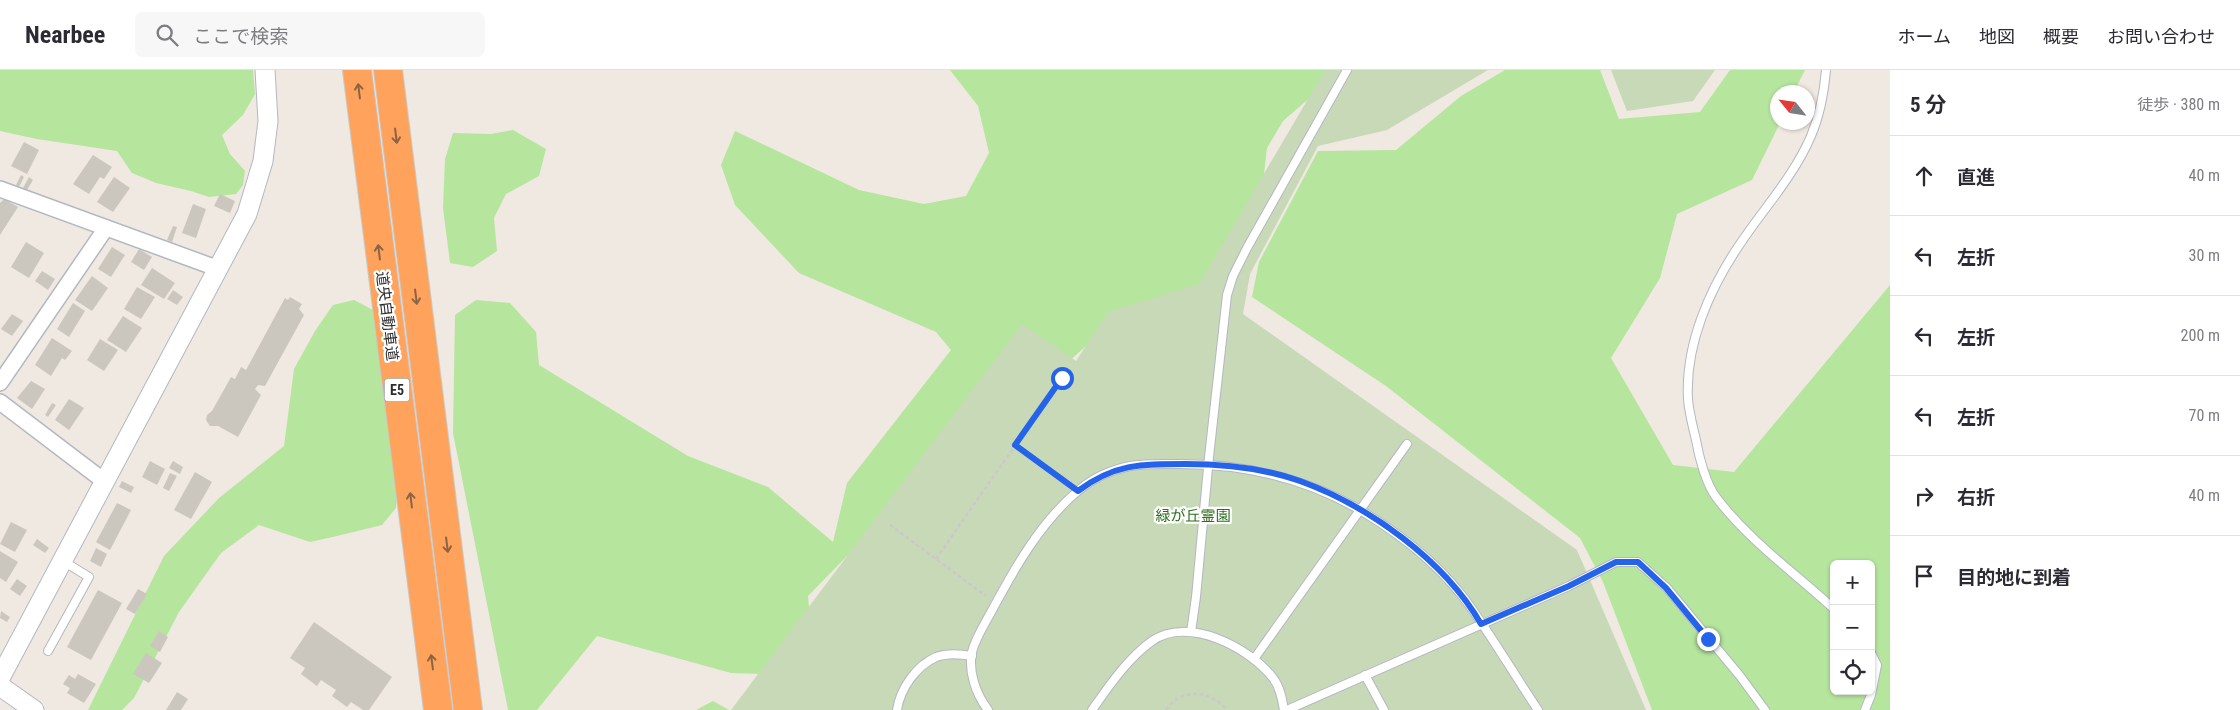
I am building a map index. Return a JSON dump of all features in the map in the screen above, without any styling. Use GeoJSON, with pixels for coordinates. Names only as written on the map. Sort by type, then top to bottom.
{"type":"FeatureCollection","features":[{"type":"Feature","properties":{"kind":"highway","name":"道央自動車道"},"geometry":{"type":"LineString","coordinates":[[357,70],[438,710]]}},
{"type":"Feature","properties":{"kind":"highway","name":"道央自動車道"},"geometry":{"type":"LineString","coordinates":[[388,70],[468,710]]}},
{"type":"Feature","properties":{"kind":"street"},"geometry":{"type":"LineString","coordinates":[[0,678],[247,214],[263,161],[268,121],[265,70]]}},
{"type":"Feature","properties":{"kind":"street"},"geometry":{"type":"LineString","coordinates":[[0,189],[219,269]]}},
{"type":"Feature","properties":{"kind":"street"},"geometry":{"type":"LineString","coordinates":[[0,383],[106,228]]}},
{"type":"Feature","properties":{"kind":"street"},"geometry":{"type":"LineString","coordinates":[[0,402],[104,480]]}},
{"type":"Feature","properties":{"kind":"street"},"geometry":{"type":"LineString","coordinates":[[0,686],[34,710]]}},
{"type":"Feature","properties":{"kind":"lane"},"geometry":{"type":"LineString","coordinates":[[1191,632],[1227,294],[1233,276],[1347,70]]}},
{"type":"Feature","properties":{"kind":"lane"},"geometry":{"type":"LineString","coordinates":[[1826,70],[1822,102],[1811,136],[1795,166],[1736,250],[1708,300],[1690,355],[1688,400],[1699,456],[1714,495],[1757,544],[1796,574],[1830,605]]}},
{"type":"Feature","properties":{"kind":"lane"},"geometry":{"type":"LineString","coordinates":[[1254,659],[1407,444]]}},
{"type":"Feature","properties":{"kind":"lane"},"geometry":{"type":"LineString","coordinates":[[988,710],[972,676],[972,651],[996,603],[1048,524],[1078,491],[1098,477],[1130,466],[1208,464],[1234,467],[1300,481],[1360,510],[1416,549],[1449,581],[1473,610],[1538,710]]}},
{"type":"Feature","properties":{"kind":"lane"},"geometry":{"type":"LineString","coordinates":[[48,651],[89,577],[62,560]]}},
{"type":"Feature","properties":{"kind":"lane"},"geometry":{"type":"LineString","coordinates":[[1092,710],[1116,675],[1151,641],[1167,634],[1191,632],[1226,642],[1254,659],[1273,679],[1285,710],[1569,586],[1616,562],[1638,562],[1666,588],[1740,676],[1765,710]]}},
{"type":"Feature","properties":{"kind":"lane"},"geometry":{"type":"LineString","coordinates":[[897,710],[902,690],[913,676],[936,657],[954,654],[972,656]]}},
{"type":"Feature","properties":{"kind":"lane"},"geometry":{"type":"LineString","coordinates":[[1875,661],[1877,665],[1875,675]]}},
{"type":"Feature","properties":{"kind":"lane"},"geometry":{"type":"LineString","coordinates":[[1365,675],[1384,710]]}},
{"type":"Feature","properties":{"kind":"lane"},"geometry":{"type":"LineString","coordinates":[[1865,710],[1871,695]]}},
{"type":"Feature","properties":{"kind":"path"},"geometry":{"type":"LineString","coordinates":[[936,559],[1062,378]]}},
{"type":"Feature","properties":{"kind":"path"},"geometry":{"type":"LineString","coordinates":[[1015,445],[1078,491]]}},
{"type":"Feature","properties":{"kind":"path"},"geometry":{"type":"LineString","coordinates":[[890,525],[996,603]]}},
{"type":"Feature","properties":{"kind":"path"},"geometry":{"type":"LineString","coordinates":[[1166,710],[1176,700],[1201,693],[1218,699],[1226,710]]}},
{"type":"Feature","properties":{"kind":"green space"},"geometry":{"type":"Polygon","coordinates":[[[0,70],[253,70],[255,94],[243,115],[222,135],[230,154],[245,171],[243,185],[236,194],[209,197],[156,183],[132,173],[117,151],[37,139],[0,131],[0,70]]]}},
{"type":"Feature","properties":{"kind":"green space"},"geometry":{"type":"Polygon","coordinates":[[[950,70],[1330,70],[1319,90],[1283,121],[1267,148],[1264,174],[1221,269],[1176,302],[1116,319],[885,521],[808,596],[814,663],[790,675],[731,673],[597,636],[537,710],[508,710],[453,433],[455,315],[476,300],[510,303],[536,332],[539,365],[688,456],[768,487],[833,542],[847,483],[951,350],[936,332],[799,273],[735,205],[721,165],[735,131],[859,190],[924,204],[966,196],[989,153],[978,106],[950,70]]]}},
{"type":"Feature","properties":{"kind":"green space","name":"緑が丘霊園"},"geometry":{"type":"Polygon","coordinates":[[[1325,70],[1488,70],[1387,130],[1318,146],[1250,274],[1243,314],[1577,550],[1646,710],[731,710],[1022,324],[1076,361],[1108,312],[1199,284],[1325,70]]]}},
{"type":"Feature","properties":{"kind":"green space"},"geometry":{"type":"Polygon","coordinates":[[[1505,70],[1600,70],[1619,119],[1700,112],[1730,70],[1805,70],[1798,85],[1770,85],[1770,130],[1777,130],[1752,180],[1677,214],[1660,278],[1611,358],[1673,465],[1734,472],[1890,285],[1890,710],[1652,710],[1603,582],[1580,538],[1386,386],[1252,297],[1259,262],[1318,151],[1396,150],[1461,96],[1505,70]]]}},
{"type":"Feature","properties":{"kind":"green space"},"geometry":{"type":"Polygon","coordinates":[[[1611,70],[1715,70],[1693,101],[1627,111],[1611,70]]]}},
{"type":"Feature","properties":{"kind":"green space"},"geometry":{"type":"Polygon","coordinates":[[[513,130],[546,149],[539,176],[506,194],[494,218],[497,251],[473,267],[450,263],[443,208],[445,159],[453,133],[491,134],[513,130]]]}},
{"type":"Feature","properties":{"kind":"green space"},"geometry":{"type":"Polygon","coordinates":[[[354,300],[373,310],[398,492],[396,508],[382,525],[310,542],[259,525],[221,553],[179,612],[134,698],[122,710],[88,710],[164,556],[219,498],[284,446],[294,369],[315,331],[333,305],[354,300]]]}},
{"type":"Feature","properties":{"kind":"green space"},"geometry":{"type":"Polygon","coordinates":[[[713,701],[729,710],[696,710],[713,701]]]}},
{"type":"Feature","properties":{"kind":"building"},"geometry":{"type":"Polygon","coordinates":[[[24,142],[39,150],[27,174],[11,166],[24,142]]]}},
{"type":"Feature","properties":{"kind":"building"},"geometry":{"type":"Polygon","coordinates":[[[93,155],[112,167],[104,179],[100,177],[89,194],[73,184],[93,155]]]}},
{"type":"Feature","properties":{"kind":"building"},"geometry":{"type":"Polygon","coordinates":[[[21,175],[24,177],[19,187],[16,185],[21,175]]]}},
{"type":"Feature","properties":{"kind":"building"},"geometry":{"type":"Polygon","coordinates":[[[29,177],[33,180],[27,190],[23,188],[29,177]]]}},
{"type":"Feature","properties":{"kind":"building"},"geometry":{"type":"Polygon","coordinates":[[[114,177],[130,188],[113,212],[97,202],[114,177]]]}},
{"type":"Feature","properties":{"kind":"building"},"geometry":{"type":"Polygon","coordinates":[[[220,194],[235,201],[230,213],[214,206],[220,194]]]}},
{"type":"Feature","properties":{"kind":"building"},"geometry":{"type":"Polygon","coordinates":[[[4,199],[18,207],[0,235],[0,203],[4,199]]]}},
{"type":"Feature","properties":{"kind":"building"},"geometry":{"type":"Polygon","coordinates":[[[193,204],[206,209],[196,238],[182,233],[193,204]]]}},
{"type":"Feature","properties":{"kind":"building"},"geometry":{"type":"Polygon","coordinates":[[[173,226],[177,227],[172,242],[167,240],[173,226]]]}},
{"type":"Feature","properties":{"kind":"building"},"geometry":{"type":"Polygon","coordinates":[[[26,242],[44,253],[29,278],[11,267],[26,242]]]}},
{"type":"Feature","properties":{"kind":"building"},"geometry":{"type":"Polygon","coordinates":[[[112,247],[125,255],[111,277],[98,269],[112,247]]]}},
{"type":"Feature","properties":{"kind":"building"},"geometry":{"type":"Polygon","coordinates":[[[139,249],[152,257],[144,270],[131,262],[139,249]]]}},
{"type":"Feature","properties":{"kind":"building"},"geometry":{"type":"Polygon","coordinates":[[[152,268],[175,283],[164,299],[141,285],[152,268]]]}},
{"type":"Feature","properties":{"kind":"building"},"geometry":{"type":"Polygon","coordinates":[[[42,271],[55,279],[48,290],[35,281],[42,271]]]}},
{"type":"Feature","properties":{"kind":"building"},"geometry":{"type":"Polygon","coordinates":[[[92,276],[108,288],[92,311],[75,300],[92,276]]]}},
{"type":"Feature","properties":{"kind":"building"},"geometry":{"type":"Polygon","coordinates":[[[137,287],[155,297],[141,319],[124,309],[137,287]]]}},
{"type":"Feature","properties":{"kind":"building"},"geometry":{"type":"Polygon","coordinates":[[[173,290],[183,297],[177,305],[167,299],[173,290]]]}},
{"type":"Feature","properties":{"kind":"building"},"geometry":{"type":"Polygon","coordinates":[[[290,297],[302,304],[299,309],[304,315],[265,386],[258,385],[255,389],[261,395],[238,437],[218,426],[210,426],[206,420],[207,415],[212,411],[231,377],[235,379],[241,367],[246,370],[285,298],[288,300],[290,297]]]}},
{"type":"Feature","properties":{"kind":"building"},"geometry":{"type":"Polygon","coordinates":[[[73,303],[85,311],[69,337],[57,329],[73,303]]]}},
{"type":"Feature","properties":{"kind":"building"},"geometry":{"type":"Polygon","coordinates":[[[12,314],[23,321],[12,336],[1,329],[12,314]]]}},
{"type":"Feature","properties":{"kind":"building"},"geometry":{"type":"Polygon","coordinates":[[[123,316],[142,328],[126,352],[107,340],[123,316]]]}},
{"type":"Feature","properties":{"kind":"building"},"geometry":{"type":"Polygon","coordinates":[[[52,338],[72,351],[65,360],[62,358],[51,376],[35,365],[52,338]]]}},
{"type":"Feature","properties":{"kind":"building"},"geometry":{"type":"Polygon","coordinates":[[[100,339],[118,350],[104,371],[87,360],[100,339]]]}},
{"type":"Feature","properties":{"kind":"building"},"geometry":{"type":"Polygon","coordinates":[[[31,381],[45,389],[32,409],[17,398],[31,381]]]}},
{"type":"Feature","properties":{"kind":"building"},"geometry":{"type":"Polygon","coordinates":[[[69,399],[84,408],[69,430],[55,420],[69,399]]]}},
{"type":"Feature","properties":{"kind":"building"},"geometry":{"type":"Polygon","coordinates":[[[52,403],[56,405],[48,417],[45,415],[52,403]]]}},
{"type":"Feature","properties":{"kind":"building"},"geometry":{"type":"Polygon","coordinates":[[[150,461],[165,469],[157,485],[142,477],[150,461]]]}},
{"type":"Feature","properties":{"kind":"building"},"geometry":{"type":"Polygon","coordinates":[[[173,461],[183,467],[180,474],[169,468],[173,461]]]}},
{"type":"Feature","properties":{"kind":"building"},"geometry":{"type":"Polygon","coordinates":[[[195,472],[212,482],[191,519],[174,510],[195,472]]]}},
{"type":"Feature","properties":{"kind":"building"},"geometry":{"type":"Polygon","coordinates":[[[170,473],[177,476],[169,491],[163,488],[170,473]]]}},
{"type":"Feature","properties":{"kind":"building"},"geometry":{"type":"Polygon","coordinates":[[[122,481],[134,487],[131,493],[119,487],[122,481]]]}},
{"type":"Feature","properties":{"kind":"building"},"geometry":{"type":"Polygon","coordinates":[[[117,503],[131,510],[110,550],[96,542],[117,503]]]}},
{"type":"Feature","properties":{"kind":"building"},"geometry":{"type":"Polygon","coordinates":[[[11,522],[27,530],[15,552],[0,544],[11,522]]]}},
{"type":"Feature","properties":{"kind":"building"},"geometry":{"type":"Polygon","coordinates":[[[37,539],[49,548],[45,553],[33,545],[37,539]]]}},
{"type":"Feature","properties":{"kind":"building"},"geometry":{"type":"Polygon","coordinates":[[[96,548],[107,554],[101,567],[90,561],[96,548]]]}},
{"type":"Feature","properties":{"kind":"building"},"geometry":{"type":"Polygon","coordinates":[[[0,551],[18,562],[6,582],[0,578],[0,551]]]}},
{"type":"Feature","properties":{"kind":"building"},"geometry":{"type":"Polygon","coordinates":[[[17,579],[27,586],[20,596],[10,589],[17,579]]]}},
{"type":"Feature","properties":{"kind":"building"},"geometry":{"type":"Polygon","coordinates":[[[138,589],[147,594],[135,614],[126,609],[138,589]]]}},
{"type":"Feature","properties":{"kind":"building"},"geometry":{"type":"Polygon","coordinates":[[[98,590],[122,603],[91,660],[67,647],[98,590]]]}},
{"type":"Feature","properties":{"kind":"building"},"geometry":{"type":"Polygon","coordinates":[[[1,611],[10,617],[7,622],[0,618],[1,611]]]}},
{"type":"Feature","properties":{"kind":"building"},"geometry":{"type":"Polygon","coordinates":[[[314,622],[392,677],[369,710],[363,710],[351,702],[347,707],[332,696],[336,690],[321,680],[317,686],[301,674],[305,668],[290,658],[314,622]]]}},
{"type":"Feature","properties":{"kind":"building"},"geometry":{"type":"Polygon","coordinates":[[[159,631],[168,637],[160,652],[150,646],[159,631]]]}},
{"type":"Feature","properties":{"kind":"building"},"geometry":{"type":"Polygon","coordinates":[[[146,653],[162,663],[149,683],[133,674],[146,653]]]}},
{"type":"Feature","properties":{"kind":"building"},"geometry":{"type":"Polygon","coordinates":[[[78,674],[96,684],[84,703],[67,693],[70,688],[63,684],[69,675],[75,679],[78,674]]]}},
{"type":"Feature","properties":{"kind":"building"},"geometry":{"type":"Polygon","coordinates":[[[177,692],[188,699],[181,710],[166,710],[177,692]]]}},
{"type":"Feature","properties":{"kind":"route"},"geometry":{"type":"LineString","coordinates":[[1062,378],[1015,445],[1078,491],[1098,477],[1130,466],[1208,464],[1268,473],[1300,481],[1360,510],[1382,524],[1416,549],[1449,581],[1473,610],[1481,624],[1569,586],[1616,562],[1638,562],[1666,588],[1708,639]]}}]}
